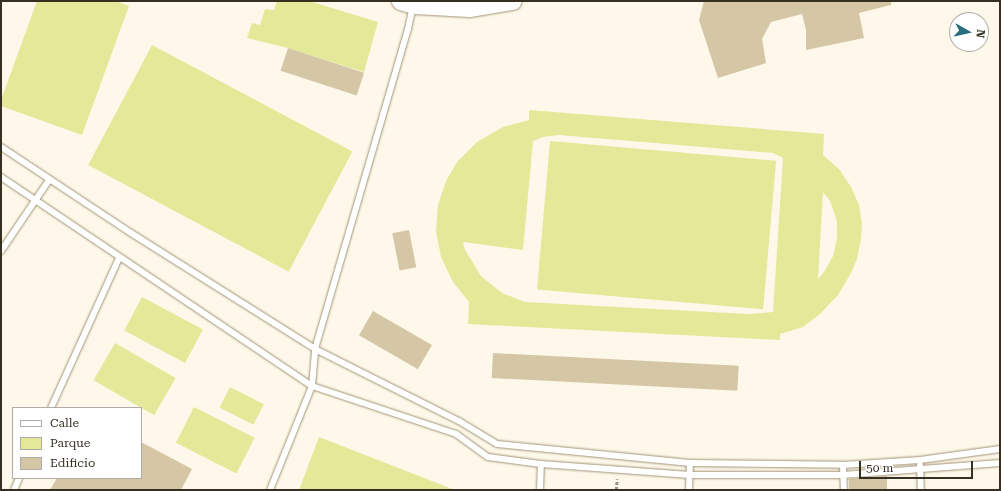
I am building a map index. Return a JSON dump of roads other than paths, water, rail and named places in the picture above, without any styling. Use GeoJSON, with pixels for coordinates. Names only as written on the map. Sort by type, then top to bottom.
{"type":"FeatureCollection","features":[{"type":"Feature","properties":{"kind":"main road"},"geometry":{"type":"LineString","coordinates":[[407,3],[469,8],[512,1]]}},
{"type":"Feature","properties":{"kind":"lane"},"geometry":{"type":"LineString","coordinates":[[270,490],[312,386],[315,349],[406,37],[407,3]]}},
{"type":"Feature","properties":{"kind":"lane"},"geometry":{"type":"LineString","coordinates":[[1,147],[49,180],[315,349],[459,421],[497,444],[690,463],[843,465],[920,460],[1000,450]]}},
{"type":"Feature","properties":{"kind":"lane"},"geometry":{"type":"LineString","coordinates":[[1,177],[37,200],[119,258],[312,386],[456,434],[488,457],[541,464],[690,475],[843,475],[1000,463]]}},
{"type":"Feature","properties":{"kind":"lane"},"geometry":{"type":"LineString","coordinates":[[1,251],[37,200],[49,180]]}},
{"type":"Feature","properties":{"kind":"lane"},"geometry":{"type":"LineString","coordinates":[[51,407],[119,258]]}},
{"type":"Feature","properties":{"kind":"lane"},"geometry":{"type":"LineString","coordinates":[[920,460],[922,490]]}},
{"type":"Feature","properties":{"kind":"lane"},"geometry":{"type":"LineString","coordinates":[[689,490],[690,463]]}},
{"type":"Feature","properties":{"kind":"lane"},"geometry":{"type":"LineString","coordinates":[[540,490],[541,464]]}},
{"type":"Feature","properties":{"kind":"lane"},"geometry":{"type":"LineString","coordinates":[[843,465],[844,490]]}},
{"type":"Feature","properties":{"kind":"lane"},"geometry":{"type":"LineString","coordinates":[[14,490],[19,479]]}}]}
